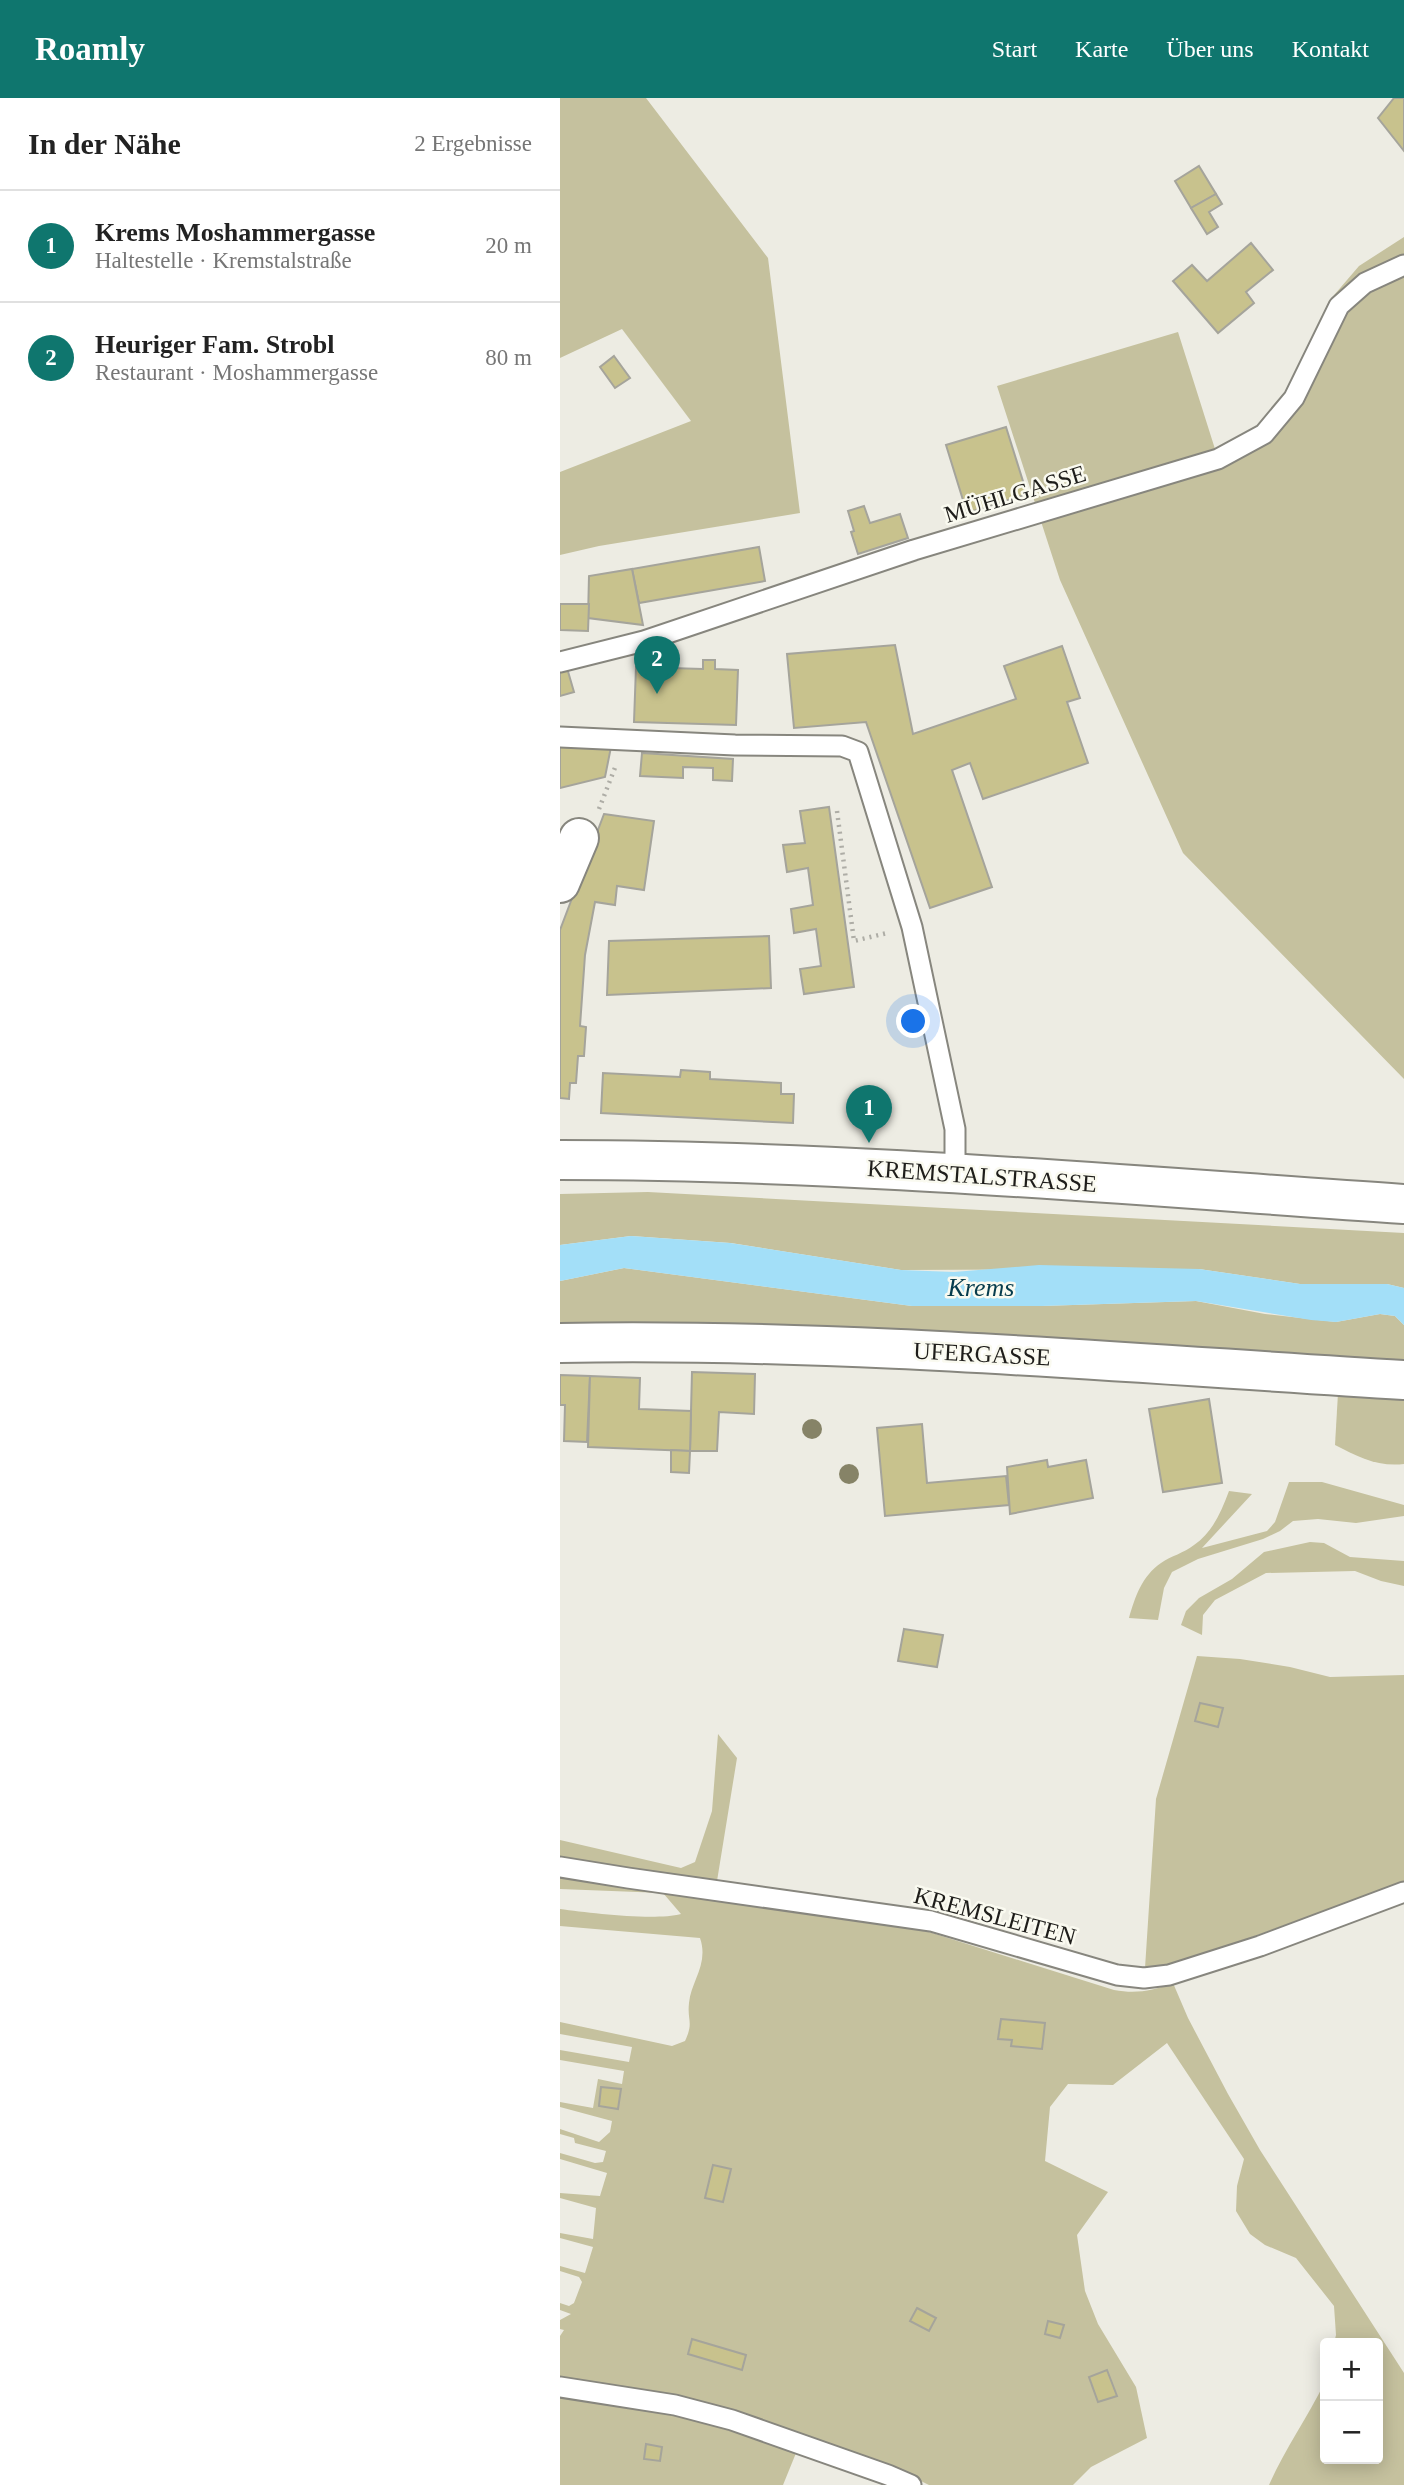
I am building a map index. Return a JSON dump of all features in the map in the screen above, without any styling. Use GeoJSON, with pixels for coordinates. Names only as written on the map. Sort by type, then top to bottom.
{"type":"FeatureCollection","features":[{"type":"Feature","properties":{"kind":"street"},"geometry":{"type":"LineString","coordinates":[[560,883],[579,838]]}},
{"type":"Feature","properties":{"kind":"street","name":"KREMSTALSTRASSE"},"geometry":{"type":"LineString","coordinates":[[560,1160],[659,1160],[955,1174],[1404,1204]]}},
{"type":"Feature","properties":{"kind":"street","name":"UFERGASSE"},"geometry":{"type":"LineString","coordinates":[[560,1343],[924,1350],[1404,1380]]}},
{"type":"Feature","properties":{"kind":"lane","name":"MÜHLGASSE"},"geometry":{"type":"LineString","coordinates":[[560,662],[644,640],[914,550],[1217,459],[1264,435],[1294,398],[1339,306],[1365,283],[1404,265]]}},
{"type":"Feature","properties":{"kind":"lane"},"geometry":{"type":"LineString","coordinates":[[560,737],[735,745],[842,746],[858,752],[912,928],[955,1129],[955,1174]]}},
{"type":"Feature","properties":{"kind":"lane","name":"KREMSLEITEN"},"geometry":{"type":"LineString","coordinates":[[560,1867],[931,1921],[1118,1975],[1144,1978],[1169,1975],[1260,1946],[1404,1892]]}},
{"type":"Feature","properties":{"kind":"lane"},"geometry":{"type":"LineString","coordinates":[[560,2386],[675,2405],[732,2420],[911,2485]]}},
{"type":"Feature","properties":{"kind":"path"},"geometry":{"type":"LineString","coordinates":[[837,811],[854,941],[912,928]]}},
{"type":"Feature","properties":{"kind":"shaded area"},"geometry":{"type":"Polygon","coordinates":[[[560,98],[646,98],[768,258],[800,513],[599,546],[560,555],[560,472],[691,421],[622,329],[560,358],[560,98]]]}},
{"type":"Feature","properties":{"kind":"shaded area"},"geometry":{"type":"Polygon","coordinates":[[[1404,237],[1404,1079],[1183,853],[1060,580],[997,386],[1178,332],[1215,449],[1260,426],[1286,395],[1329,301],[1359,266],[1404,237]]]}},
{"type":"Feature","properties":{"kind":"shaded area"},"geometry":{"type":"Polygon","coordinates":[[[648,1192],[1404,1233],[1404,1288],[1387,1284],[1300,1284],[1199,1269],[901,1270],[731,1243],[631,1236],[560,1245],[560,1194],[648,1192]]]}},
{"type":"Feature","properties":{"kind":"shaded area"},"geometry":{"type":"Polygon","coordinates":[[[624,1268],[912,1306],[1042,1306],[1196,1301],[1265,1314],[1336,1322],[1380,1314],[1395,1316],[1404,1325],[1404,1364],[560,1325],[560,1281],[624,1268]]]}},
{"type":"Feature","properties":{"kind":"shaded area"},"geometry":{"type":"Polygon","coordinates":[[[1338,1393],[1404,1397],[1404,1464],[1377,1462],[1335,1445],[1338,1393]]]}},
{"type":"Feature","properties":{"kind":"shaded area"},"geometry":{"type":"Polygon","coordinates":[[[1289,1482],[1322,1482],[1404,1505],[1404,1516],[1356,1523],[1318,1519],[1293,1521],[1263,1539],[1198,1559],[1172,1572],[1164,1588],[1158,1620],[1129,1618],[1137,1595],[1149,1574],[1161,1563],[1201,1540],[1219,1514],[1229,1491],[1252,1494],[1202,1548],[1267,1531],[1275,1522],[1289,1482]]]}},
{"type":"Feature","properties":{"kind":"shaded area"},"geometry":{"type":"Polygon","coordinates":[[[1310,1542],[1324,1543],[1350,1557],[1404,1561],[1404,1586],[1355,1571],[1266,1573],[1215,1600],[1203,1615],[1202,1635],[1181,1625],[1186,1611],[1199,1598],[1232,1579],[1264,1552],[1310,1542]]]}},
{"type":"Feature","properties":{"kind":"shaded area"},"geometry":{"type":"Polygon","coordinates":[[[1197,1656],[1240,1659],[1330,1677],[1404,1675],[1404,1881],[1258,1935],[1168,1965],[1145,1968],[1156,1799],[1197,1656]]]}},
{"type":"Feature","properties":{"kind":"shaded area"},"geometry":{"type":"Polygon","coordinates":[[[718,1734],[737,1758],[717,1881],[560,1858],[560,1840],[681,1868],[695,1862],[712,1811],[718,1734]]]}},
{"type":"Feature","properties":{"kind":"shaded area"},"geometry":{"type":"Polygon","coordinates":[[[560,1877],[663,1893],[560,1889],[560,1877]]]}},
{"type":"Feature","properties":{"kind":"shaded area"},"geometry":{"type":"Polygon","coordinates":[[[663,1893],[865,1920],[929,1932],[1114,1990],[1144,1991],[1173,1983],[1188,2018],[1260,2150],[1381,2338],[1335,2338],[1334,2306],[1296,2258],[1265,2245],[1250,2234],[1236,2211],[1237,2186],[1244,2159],[1167,2043],[1113,2085],[1068,2084],[1050,2107],[1045,2161],[1108,2192],[1077,2235],[1085,2291],[1098,2324],[1136,2387],[1147,2438],[1091,2467],[1073,2485],[929,2485],[890,2466],[734,2411],[676,2396],[560,2377],[560,2336],[564,2330],[560,2329],[560,2320],[571,2314],[560,2310],[560,2303],[569,2306],[574,2303],[582,2282],[579,2277],[560,2271],[560,2266],[585,2273],[593,2247],[560,2238],[560,2233],[593,2239],[596,2208],[560,2198],[560,2193],[600,2196],[607,2173],[560,2159],[560,2153],[595,2163],[603,2162],[606,2151],[575,2143],[574,2138],[560,2134],[560,2129],[599,2142],[610,2132],[612,2121],[560,2107],[560,2102],[593,2108],[598,2079],[622,2084],[624,2071],[560,2060],[560,2050],[629,2062],[632,2047],[560,2034],[560,2022],[672,2046],[685,2041],[690,2025],[690,1995],[701,1964],[702,1947],[700,1938],[560,1926],[560,1909],[639,1917],[681,1914],[663,1893]]]}},
{"type":"Feature","properties":{"kind":"shaded area"},"geometry":{"type":"Polygon","coordinates":[[[1383,2340],[1404,2373],[1404,2485],[1269,2485],[1320,2391],[1320,2464],[1383,2464],[1383,2340]]]}},
{"type":"Feature","properties":{"kind":"shaded area"},"geometry":{"type":"Polygon","coordinates":[[[560,2396],[673,2415],[796,2453],[783,2485],[560,2485],[560,2396]]]}},
{"type":"Feature","properties":{"kind":"water","name":"Krems"},"geometry":{"type":"Polygon","coordinates":[[[631,1236],[730,1243],[901,1270],[954,1272],[1039,1265],[1199,1269],[1300,1284],[1387,1284],[1404,1288],[1404,1325],[1395,1316],[1380,1314],[1336,1322],[1196,1301],[1042,1306],[912,1306],[624,1268],[560,1281],[560,1245],[631,1236]]]}},
{"type":"Feature","properties":{"kind":"building"},"geometry":{"type":"Polygon","coordinates":[[[1394,98],[1404,98],[1404,151],[1378,118],[1394,98]]]}},
{"type":"Feature","properties":{"kind":"building"},"geometry":{"type":"Polygon","coordinates":[[[1199,166],[1216,194],[1191,208],[1175,181],[1199,166]]]}},
{"type":"Feature","properties":{"kind":"building"},"geometry":{"type":"Polygon","coordinates":[[[1216,194],[1222,204],[1209,212],[1218,227],[1207,234],[1191,208],[1216,194]]]}},
{"type":"Feature","properties":{"kind":"building"},"geometry":{"type":"Polygon","coordinates":[[[1251,243],[1273,270],[1246,292],[1254,303],[1218,333],[1173,281],[1192,265],[1207,281],[1251,243]]]}},
{"type":"Feature","properties":{"kind":"building"},"geometry":{"type":"Polygon","coordinates":[[[614,356],[630,378],[615,388],[600,367],[614,356]]]}},
{"type":"Feature","properties":{"kind":"building"},"geometry":{"type":"Polygon","coordinates":[[[1006,427],[1027,494],[967,513],[946,445],[1006,427]]]}},
{"type":"Feature","properties":{"kind":"building"},"geometry":{"type":"Polygon","coordinates":[[[864,506],[870,523],[900,514],[908,538],[858,554],[848,511],[864,506]]]}},
{"type":"Feature","properties":{"kind":"building"},"geometry":{"type":"Polygon","coordinates":[[[759,547],[765,581],[639,603],[632,569],[759,547]]]}},
{"type":"Feature","properties":{"kind":"building"},"geometry":{"type":"Polygon","coordinates":[[[632,569],[643,625],[588,618],[589,576],[632,569]]]}},
{"type":"Feature","properties":{"kind":"building"},"geometry":{"type":"Polygon","coordinates":[[[560,604],[589,604],[588,631],[560,630],[560,604]]]}},
{"type":"Feature","properties":{"kind":"building"},"geometry":{"type":"Polygon","coordinates":[[[895,645],[913,734],[1016,699],[1004,666],[1062,646],[1080,698],[1067,702],[1088,763],[983,799],[970,763],[952,770],[992,887],[930,908],[866,722],[794,728],[787,654],[895,645]]]}},
{"type":"Feature","properties":{"kind":"building"},"geometry":{"type":"Polygon","coordinates":[[[703,660],[715,660],[715,669],[738,670],[736,725],[634,722],[636,667],[703,669],[703,660]]]}},
{"type":"Feature","properties":{"kind":"building"},"geometry":{"type":"Polygon","coordinates":[[[567,668],[574,692],[560,696],[560,670],[567,668]]]}},
{"type":"Feature","properties":{"kind":"building"},"geometry":{"type":"Polygon","coordinates":[[[560,744],[611,747],[605,777],[560,788],[560,744]]]}},
{"type":"Feature","properties":{"kind":"building"},"geometry":{"type":"Polygon","coordinates":[[[642,753],[733,759],[732,781],[713,780],[713,768],[683,767],[683,778],[640,776],[642,753]]]}},
{"type":"Feature","properties":{"kind":"building"},"geometry":{"type":"Polygon","coordinates":[[[829,807],[854,987],[804,994],[800,969],[821,966],[816,929],[794,933],[791,909],[813,905],[808,868],[787,872],[783,845],[805,843],[800,811],[829,807]]]}},
{"type":"Feature","properties":{"kind":"building"},"geometry":{"type":"Polygon","coordinates":[[[604,814],[654,821],[644,890],[617,886],[615,905],[595,902],[585,955],[580,1026],[586,1027],[584,1056],[578,1056],[576,1083],[570,1083],[569,1099],[560,1098],[560,930],[604,814]]]}},
{"type":"Feature","properties":{"kind":"building"},"geometry":{"type":"Polygon","coordinates":[[[769,936],[771,988],[607,995],[609,941],[769,936]]]}},
{"type":"Feature","properties":{"kind":"building"},"geometry":{"type":"Polygon","coordinates":[[[681,1070],[710,1072],[710,1079],[781,1083],[781,1094],[794,1094],[793,1123],[601,1113],[603,1073],[680,1077],[681,1070]]]}},
{"type":"Feature","properties":{"kind":"building"},"geometry":{"type":"Polygon","coordinates":[[[692,1372],[755,1374],[754,1414],[719,1412],[717,1451],[690,1451],[692,1372]]]}},
{"type":"Feature","properties":{"kind":"building"},"geometry":{"type":"Polygon","coordinates":[[[560,1375],[590,1376],[587,1442],[564,1441],[565,1405],[560,1405],[560,1375]]]}},
{"type":"Feature","properties":{"kind":"building"},"geometry":{"type":"Polygon","coordinates":[[[590,1376],[640,1378],[639,1409],[691,1411],[690,1451],[588,1447],[590,1376]]]}},
{"type":"Feature","properties":{"kind":"building"},"geometry":{"type":"Polygon","coordinates":[[[1209,1399],[1222,1483],[1163,1492],[1149,1409],[1209,1399]]]}},
{"type":"Feature","properties":{"kind":"building"},"geometry":{"type":"Polygon","coordinates":[[[922,1424],[927,1483],[1006,1476],[1009,1505],[885,1516],[877,1428],[922,1424]]]}},
{"type":"Feature","properties":{"kind":"building"},"geometry":{"type":"Polygon","coordinates":[[[671,1450],[690,1451],[689,1473],[671,1472],[671,1450]]]}},
{"type":"Feature","properties":{"kind":"building"},"geometry":{"type":"Polygon","coordinates":[[[1047,1460],[1048,1467],[1086,1460],[1093,1498],[1010,1514],[1007,1467],[1047,1460]]]}},
{"type":"Feature","properties":{"kind":"building"},"geometry":{"type":"Polygon","coordinates":[[[904,1629],[943,1635],[937,1667],[898,1661],[904,1629]]]}},
{"type":"Feature","properties":{"kind":"building"},"geometry":{"type":"Polygon","coordinates":[[[1200,1703],[1223,1708],[1218,1727],[1195,1721],[1200,1703]]]}},
{"type":"Feature","properties":{"kind":"building"},"geometry":{"type":"Polygon","coordinates":[[[1001,2019],[1045,2023],[1042,2049],[1011,2046],[1012,2040],[998,2039],[1001,2019]]]}},
{"type":"Feature","properties":{"kind":"building"},"geometry":{"type":"Polygon","coordinates":[[[601,2087],[621,2089],[618,2109],[599,2106],[601,2087]]]}},
{"type":"Feature","properties":{"kind":"building"},"geometry":{"type":"Polygon","coordinates":[[[713,2165],[731,2169],[723,2202],[705,2198],[713,2165]]]}},
{"type":"Feature","properties":{"kind":"building"},"geometry":{"type":"Polygon","coordinates":[[[917,2308],[936,2318],[929,2331],[910,2321],[917,2308]]]}},
{"type":"Feature","properties":{"kind":"building"},"geometry":{"type":"Polygon","coordinates":[[[1048,2321],[1064,2325],[1060,2338],[1045,2334],[1048,2321]]]}},
{"type":"Feature","properties":{"kind":"building"},"geometry":{"type":"Polygon","coordinates":[[[692,2339],[746,2355],[742,2370],[688,2354],[692,2339]]]}},
{"type":"Feature","properties":{"kind":"building"},"geometry":{"type":"Polygon","coordinates":[[[1107,2370],[1117,2396],[1098,2402],[1089,2377],[1107,2370]]]}},
{"type":"Feature","properties":{"kind":"building"},"geometry":{"type":"Polygon","coordinates":[[[646,2444],[662,2447],[660,2461],[644,2459],[646,2444]]]}},
{"type":"Feature","properties":{"kind":"place","name":"Heuriger Fam. Strobl"},"geometry":{"type":"Point","coordinates":[657,694]}},
{"type":"Feature","properties":{"kind":"place","name":"Krems Moshammergasse"},"geometry":{"type":"Point","coordinates":[869,1143]}}]}
